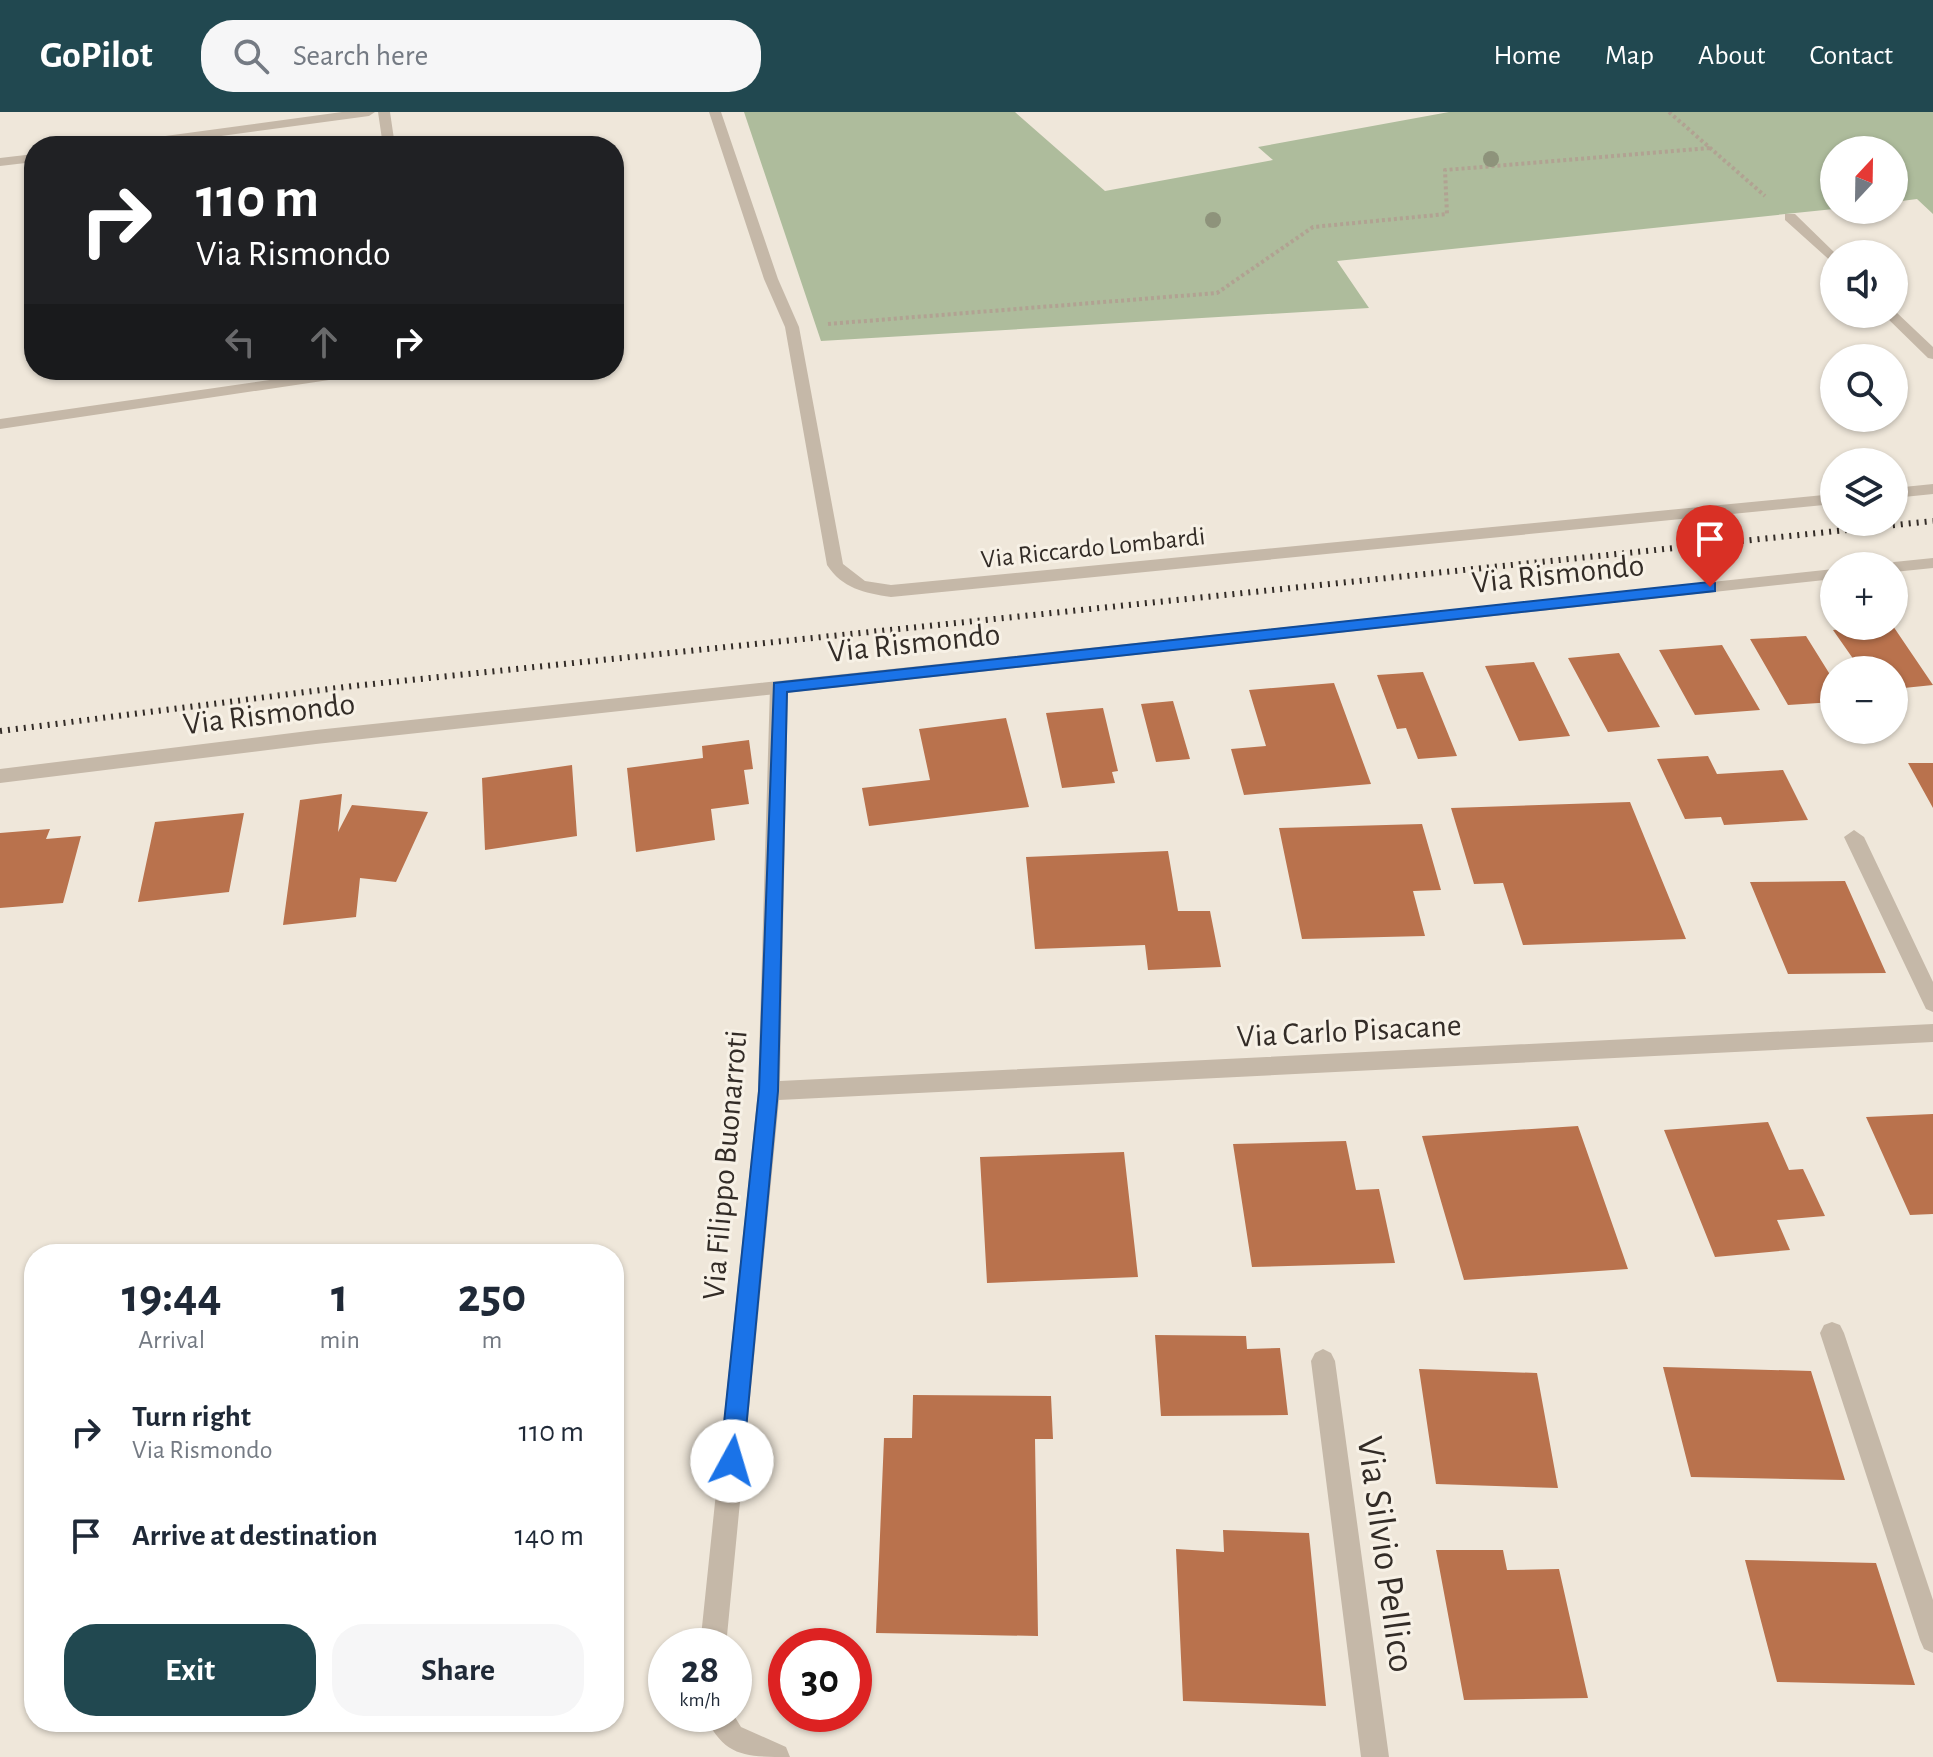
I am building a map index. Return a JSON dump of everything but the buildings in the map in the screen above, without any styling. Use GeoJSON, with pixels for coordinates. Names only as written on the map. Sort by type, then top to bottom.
{"type":"FeatureCollection","features":[{"type":"Feature","properties":{"kind":"street"},"geometry":{"type":"LineString","coordinates":[[194,136],[369,112]]}},
{"type":"Feature","properties":{"kind":"street"},"geometry":{"type":"LineString","coordinates":[[384,112],[388,136]]}},
{"type":"Feature","properties":{"kind":"street","name":"Via Riccardo Lombardi"},"geometry":{"type":"LineString","coordinates":[[715,112],[771,279],[792,327],[835,565],[844,579],[865,588],[891,591],[1820,500]]}},
{"type":"Feature","properties":{"kind":"street"},"geometry":{"type":"LineString","coordinates":[[0,162],[24,159]]}},
{"type":"Feature","properties":{"kind":"street"},"geometry":{"type":"LineString","coordinates":[[1790,217],[1820,246]]}},
{"type":"Feature","properties":{"kind":"street"},"geometry":{"type":"LineString","coordinates":[[1905,328],[1933,355]]}},
{"type":"Feature","properties":{"kind":"street"},"geometry":{"type":"LineString","coordinates":[[0,424],[301,380]]}},
{"type":"Feature","properties":{"kind":"street"},"geometry":{"type":"LineString","coordinates":[[1908,492],[1933,489]]}},
{"type":"Feature","properties":{"kind":"street"},"geometry":{"type":"LineString","coordinates":[[1908,566],[1933,563]]}},
{"type":"Feature","properties":{"kind":"street","name":"Via Rismondo"},"geometry":{"type":"LineString","coordinates":[[0,776],[316,737],[1820,575]]}},
{"type":"Feature","properties":{"kind":"street","name":"Via Filippo Buonarroti"},"geometry":{"type":"LineString","coordinates":[[715,1628],[769,1091],[779,687]]}},
{"type":"Feature","properties":{"kind":"street"},"geometry":{"type":"LineString","coordinates":[[1854,837],[1933,1003]]}},
{"type":"Feature","properties":{"kind":"street","name":"Via Carlo Pisacane"},"geometry":{"type":"LineString","coordinates":[[769,1091],[1933,1033]]}},
{"type":"Feature","properties":{"kind":"street"},"geometry":{"type":"LineString","coordinates":[[1832,1333],[1933,1640]]}},
{"type":"Feature","properties":{"kind":"street","name":"Via Silvio Pellico"},"geometry":{"type":"LineString","coordinates":[[1323,1361],[1375,1757]]}},
{"type":"Feature","properties":{"kind":"street"},"geometry":{"type":"LineString","coordinates":[[736,1732],[776,1757]]}},
{"type":"Feature","properties":{"kind":"path"},"geometry":{"type":"LineString","coordinates":[[1669,112],[1790,217]]}},
{"type":"Feature","properties":{"kind":"path"},"geometry":{"type":"LineString","coordinates":[[792,327],[1217,293],[1313,227],[1447,214],[1445,170],[1710,148]]}},
{"type":"Feature","properties":{"kind":"green space"},"geometry":{"type":"Polygon","coordinates":[[[744,112],[1015,112],[1105,191],[1273,160],[1258,147],[1449,112],[1933,112],[1933,214],[1917,199],[1908,200],[1908,136],[1820,136],[1820,210],[1337,261],[1369,308],[821,341],[744,112]]]}},
{"type":"Feature","properties":{"kind":"railway"},"geometry":{"type":"LineString","coordinates":[[0,731],[353,686],[1933,521]]}},
{"type":"Feature","properties":{"kind":"route"},"geometry":{"type":"LineString","coordinates":[[732,1461],[769,1091],[779,687],[1710,587]]}}]}
